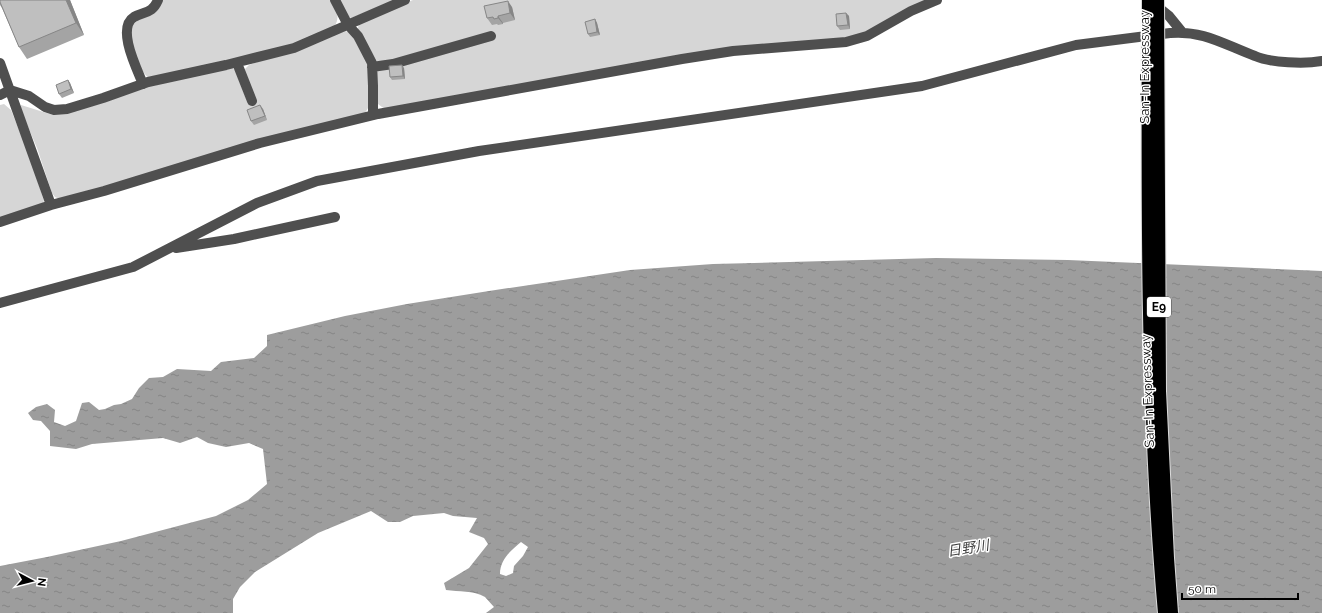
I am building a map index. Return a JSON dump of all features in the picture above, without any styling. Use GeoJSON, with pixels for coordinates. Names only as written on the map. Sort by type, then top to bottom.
{"type":"FeatureCollection","features":[{"type":"Feature","properties":{"kind":"highway","name":"San-In Expressway"},"geometry":{"type":"LineString","coordinates":[[1148,0],[1148,212],[1151,392],[1159,559],[1164,613]]}},
{"type":"Feature","properties":{"kind":"highway","name":"San-In Expressway"},"geometry":{"type":"LineString","coordinates":[[1158,0],[1160,391],[1172,613]]}},
{"type":"Feature","properties":{"kind":"street"},"geometry":{"type":"LineString","coordinates":[[143,84],[126,34],[127,25],[132,18],[154,8],[158,0]]}},
{"type":"Feature","properties":{"kind":"street"},"geometry":{"type":"LineString","coordinates":[[334,0],[348,25],[358,36],[372,63],[373,115]]}},
{"type":"Feature","properties":{"kind":"street"},"geometry":{"type":"LineString","coordinates":[[0,95],[10,90],[29,96],[45,107],[54,110],[67,109],[143,84],[237,63],[294,48],[405,0]]}},
{"type":"Feature","properties":{"kind":"street"},"geometry":{"type":"LineString","coordinates":[[0,222],[51,205],[104,191],[260,143],[373,115],[733,51],[846,42],[867,36],[911,11],[937,0]]}},
{"type":"Feature","properties":{"kind":"street"},"geometry":{"type":"LineString","coordinates":[[1148,0],[1169,16],[1182,32]]}},
{"type":"Feature","properties":{"kind":"street"},"geometry":{"type":"LineString","coordinates":[[0,303],[133,267],[257,203],[317,181],[479,151],[922,86],[1076,46],[1182,32],[1212,38],[1257,57],[1310,63],[1322,61]]}},
{"type":"Feature","properties":{"kind":"street"},"geometry":{"type":"LineString","coordinates":[[372,67],[393,64],[491,36]]}},
{"type":"Feature","properties":{"kind":"street"},"geometry":{"type":"LineString","coordinates":[[0,63],[51,205]]}},
{"type":"Feature","properties":{"kind":"street"},"geometry":{"type":"LineString","coordinates":[[237,63],[252,101]]}},
{"type":"Feature","properties":{"kind":"street"},"geometry":{"type":"LineString","coordinates":[[166,250],[234,238],[335,217]]}},
{"type":"Feature","properties":{"kind":"shaded area"},"geometry":{"type":"Polygon","coordinates":[[[161,0],[332,0],[337,14],[337,20],[334,27],[293,44],[233,61],[148,77],[138,62],[129,28],[161,0]]]}},
{"type":"Feature","properties":{"kind":"shaded area"},"geometry":{"type":"Polygon","coordinates":[[[338,0],[396,0],[351,18],[346,16],[338,0]]]}},
{"type":"Feature","properties":{"kind":"shaded area"},"geometry":{"type":"Polygon","coordinates":[[[413,0],[930,0],[861,35],[386,109],[378,104],[375,71],[391,61],[377,61],[358,31],[358,26],[367,19],[413,0]]]}},
{"type":"Feature","properties":{"kind":"shaded area"},"geometry":{"type":"Polygon","coordinates":[[[345,31],[349,32],[357,39],[367,61],[369,74],[368,108],[365,113],[62,200],[55,197],[52,193],[37,148],[20,108],[21,105],[53,115],[140,88],[232,68],[235,70],[248,104],[245,69],[249,65],[345,31]]]}},
{"type":"Feature","properties":{"kind":"shaded area"},"geometry":{"type":"Polygon","coordinates":[[[4,104],[11,110],[28,152],[44,201],[43,203],[0,219],[0,105],[4,104]]]}},
{"type":"Feature","properties":{"kind":"water","name":"日野川"},"geometry":{"type":"Polygon","coordinates":[[[936,258],[1068,260],[1322,271],[1322,613],[486,613],[494,607],[485,597],[471,592],[446,590],[444,583],[469,568],[488,544],[484,538],[469,532],[477,518],[453,516],[444,513],[413,516],[400,522],[388,522],[371,511],[318,533],[255,572],[240,587],[233,599],[233,613],[0,613],[0,566],[121,541],[216,516],[248,500],[267,484],[263,449],[249,443],[226,447],[208,443],[197,437],[180,443],[163,438],[92,444],[76,449],[50,446],[50,431],[41,421],[33,420],[28,413],[36,407],[47,404],[55,410],[54,422],[65,426],[76,421],[82,403],[89,402],[99,410],[121,404],[132,399],[139,388],[149,378],[163,377],[177,369],[211,371],[221,362],[254,358],[267,346],[267,335],[345,316],[407,304],[630,270],[713,264],[936,258]],[[521,542],[513,549],[506,556],[500,569],[500,574],[506,576],[513,573],[514,566],[523,556],[528,547],[521,542]]]}},
{"type":"Feature","properties":{"kind":"building"},"geometry":{"type":"Polygon","coordinates":[[[0,0],[66,0],[76,23],[19,47],[0,0]]]}},
{"type":"Feature","properties":{"kind":"building"},"geometry":{"type":"Polygon","coordinates":[[[508,1],[510,13],[498,16],[498,18],[494,19],[493,17],[487,18],[484,6],[508,1]]]}},
{"type":"Feature","properties":{"kind":"building"},"geometry":{"type":"Polygon","coordinates":[[[846,13],[848,25],[837,26],[836,14],[846,13]]]}},
{"type":"Feature","properties":{"kind":"building"},"geometry":{"type":"Polygon","coordinates":[[[595,19],[597,32],[588,34],[585,22],[595,19]]]}},
{"type":"Feature","properties":{"kind":"building"},"geometry":{"type":"Polygon","coordinates":[[[402,65],[403,76],[390,77],[389,66],[402,65]]]}},
{"type":"Feature","properties":{"kind":"building"},"geometry":{"type":"Polygon","coordinates":[[[68,80],[71,89],[59,94],[56,85],[68,80]]]}},
{"type":"Feature","properties":{"kind":"building"},"geometry":{"type":"Polygon","coordinates":[[[260,105],[265,116],[251,121],[247,110],[260,105]]]}}]}
